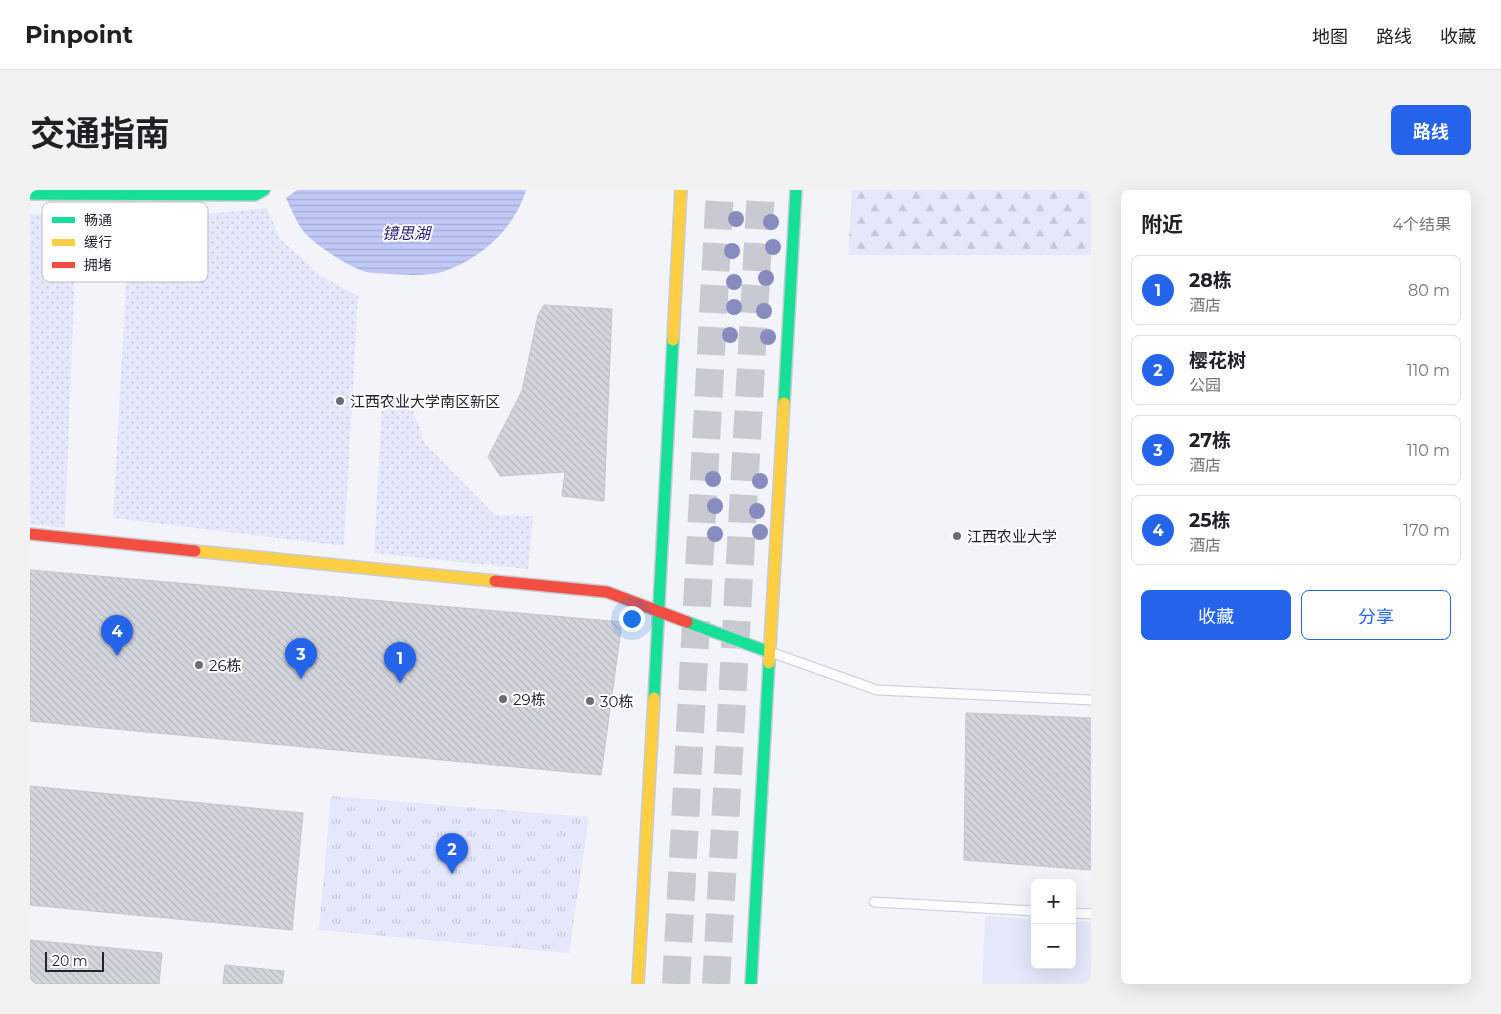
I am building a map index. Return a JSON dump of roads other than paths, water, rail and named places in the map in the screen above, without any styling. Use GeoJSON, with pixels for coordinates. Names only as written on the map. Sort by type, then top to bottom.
{"type":"FeatureCollection","features":[{"type":"Feature","properties":{"kind":"main road"},"geometry":{"type":"LineString","coordinates":[[30,194],[86,192],[255,195],[264,190]]}},
{"type":"Feature","properties":{"kind":"main road"},"geometry":{"type":"LineString","coordinates":[[638,984],[681,190]]}},
{"type":"Feature","properties":{"kind":"main road"},"geometry":{"type":"LineString","coordinates":[[751,984],[796,190]]}},
{"type":"Feature","properties":{"kind":"main road"},"geometry":{"type":"LineString","coordinates":[[30,534],[607,592],[769,652]]}},
{"type":"Feature","properties":{"kind":"lane"},"geometry":{"type":"LineString","coordinates":[[769,652],[876,690],[1091,700]]}},
{"type":"Feature","properties":{"kind":"lane"},"geometry":{"type":"LineString","coordinates":[[874,902],[1031,911]]}},
{"type":"Feature","properties":{"kind":"lane"},"geometry":{"type":"LineString","coordinates":[[1076,913],[1091,914]]}},
{"type":"Feature","properties":{"kind":"water","name":"镜思湖"},"geometry":{"type":"Polygon","coordinates":[[[297,190],[526,190],[514,217],[494,241],[482,251],[456,267],[442,272],[416,275],[366,272],[329,253],[306,234],[295,217],[286,198],[297,190]]]}},
{"type":"Feature","properties":{"kind":"tunnel"},"geometry":{"type":"LineString","coordinates":[[676,984],[720,190]]}},
{"type":"Feature","properties":{"kind":"tunnel"},"geometry":{"type":"LineString","coordinates":[[716,984],[761,190]]}},
{"type":"Feature","properties":{"kind":"place","name":"江西农业大学南区新区"},"geometry":{"type":"Point","coordinates":[340,401]}},
{"type":"Feature","properties":{"kind":"place","name":"江西农业大学"},"geometry":{"type":"Point","coordinates":[957,536]}},
{"type":"Feature","properties":{"kind":"place","name":"25栋"},"geometry":{"type":"Point","coordinates":[117,656]}},
{"type":"Feature","properties":{"kind":"place","name":"26栋"},"geometry":{"type":"Point","coordinates":[199,665]}},
{"type":"Feature","properties":{"kind":"place","name":"27栋"},"geometry":{"type":"Point","coordinates":[301,679]}},
{"type":"Feature","properties":{"kind":"place","name":"28栋"},"geometry":{"type":"Point","coordinates":[400,683]}},
{"type":"Feature","properties":{"kind":"place","name":"29栋"},"geometry":{"type":"Point","coordinates":[503,699]}},
{"type":"Feature","properties":{"kind":"place","name":"30栋"},"geometry":{"type":"Point","coordinates":[590,701]}},
{"type":"Feature","properties":{"kind":"place","name":"樱花树"},"geometry":{"type":"Point","coordinates":[452,874]}}]}
